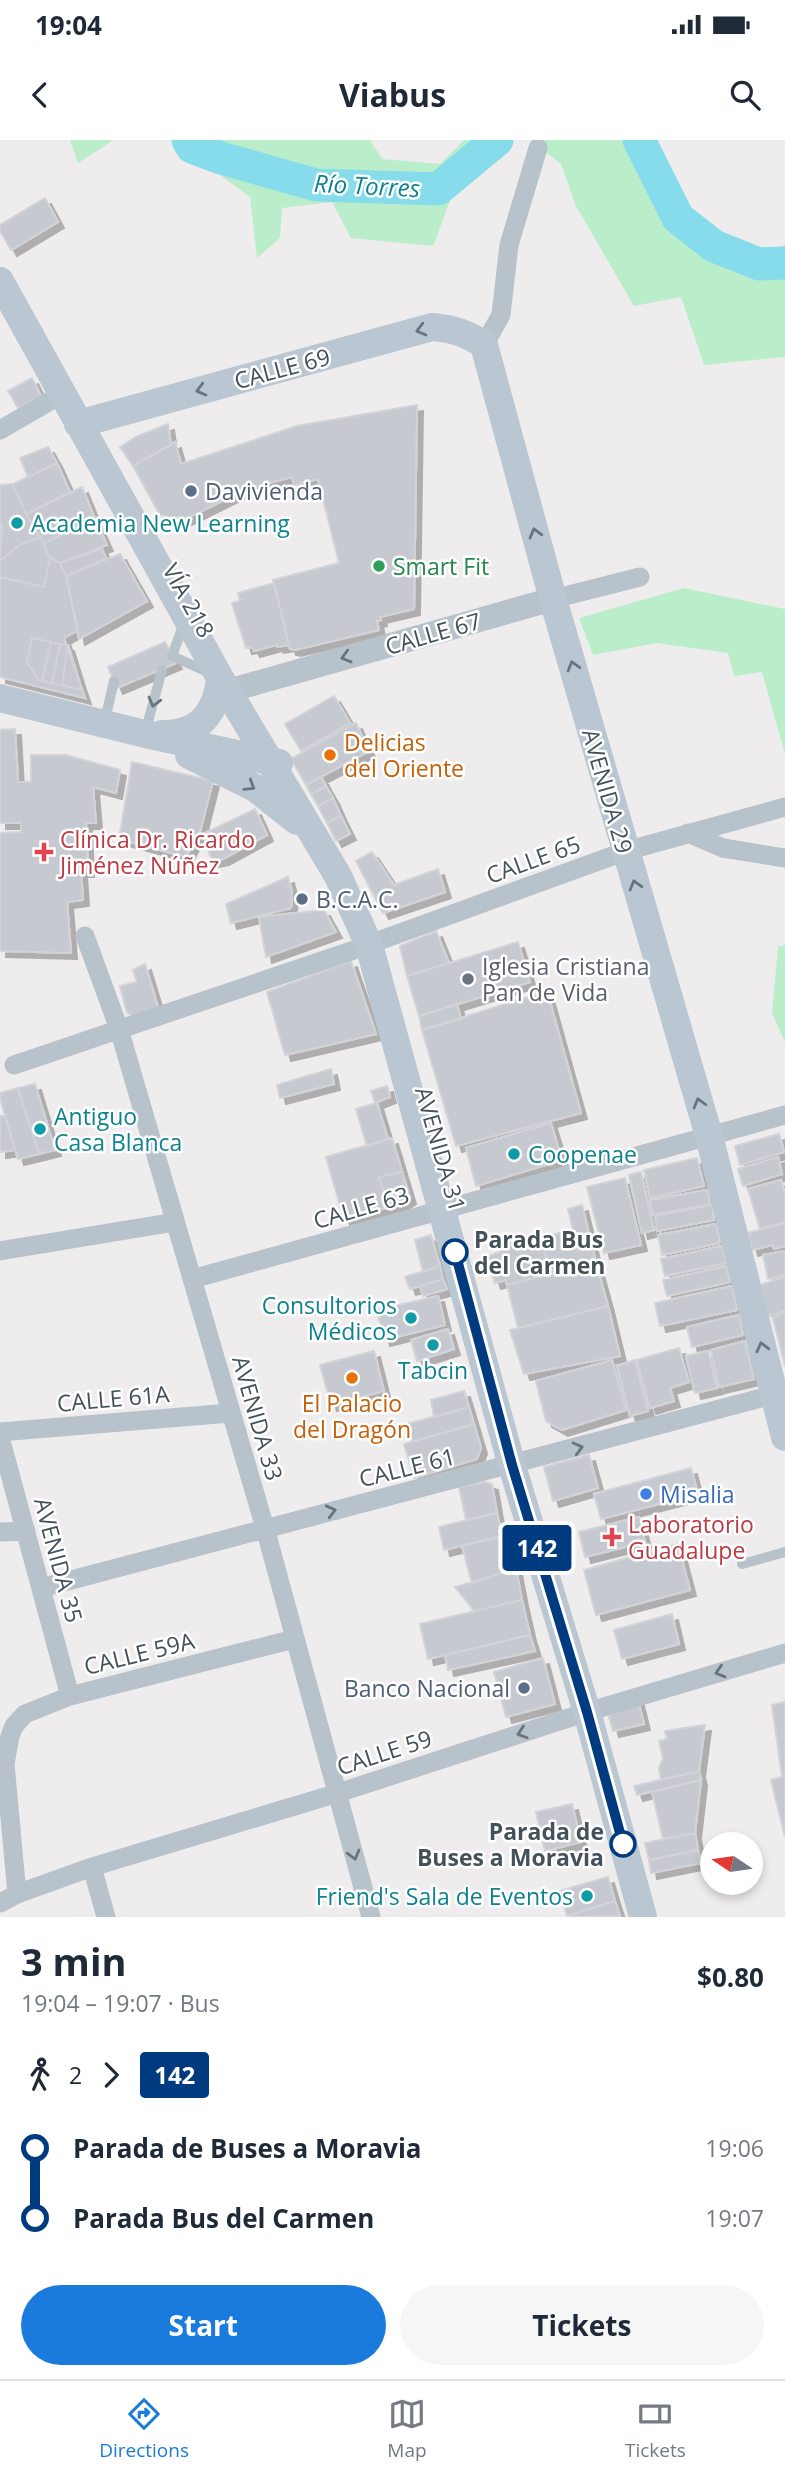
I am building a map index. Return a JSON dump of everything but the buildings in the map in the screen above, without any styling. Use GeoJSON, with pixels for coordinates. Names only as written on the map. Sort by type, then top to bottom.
{"type":"FeatureCollection","features":[{"type":"Feature","properties":{"kind":"main road","name":"VÍA 218"},"geometry":{"type":"LineString","coordinates":[[0,281],[186,617],[274,763]]}},
{"type":"Feature","properties":{"kind":"main road","name":"CALLE 69"},"geometry":{"type":"LineString","coordinates":[[84,433],[432,327],[453,328],[484,345]]}},
{"type":"Feature","properties":{"kind":"main road","name":"AVENIDA 29"},"geometry":{"type":"LineString","coordinates":[[484,345],[553,599],[709,1136],[780,1394],[785,1437]]}},
{"type":"Feature","properties":{"kind":"main road","name":"VÍA 218"},"geometry":{"type":"LineString","coordinates":[[84,433],[123,479],[229,685]]}},
{"type":"Feature","properties":{"kind":"main road"},"geometry":{"type":"LineString","coordinates":[[145,734],[174,734],[193,728],[208,715],[229,685]]}},
{"type":"Feature","properties":{"kind":"main road"},"geometry":{"type":"LineString","coordinates":[[0,698],[274,763]]}},
{"type":"Feature","properties":{"kind":"main road"},"geometry":{"type":"LineString","coordinates":[[145,734],[255,789],[313,834]]}},
{"type":"Feature","properties":{"kind":"main road","name":"AVENIDA 31"},"geometry":{"type":"LineString","coordinates":[[274,763],[375,942]]}},
{"type":"Feature","properties":{"kind":"main road","name":"AVENIDA 31"},"geometry":{"type":"LineString","coordinates":[[274,763],[346,870],[375,942],[521,1463],[657,1917]]}},
{"type":"Feature","properties":{"kind":"main road","name":"AVENIDA 31"},"geometry":{"type":"LineString","coordinates":[[593,1710],[643,1917]]}},
{"type":"Feature","properties":{"kind":"street"},"geometry":{"type":"LineString","coordinates":[[484,345],[501,315],[509,245],[538,148]]}},
{"type":"Feature","properties":{"kind":"street"},"geometry":{"type":"LineString","coordinates":[[0,430],[62,394]]}},
{"type":"Feature","properties":{"kind":"street","name":"CALLE 67"},"geometry":{"type":"LineString","coordinates":[[229,685],[640,577]]}},
{"type":"Feature","properties":{"kind":"street","name":"CALLE 65"},"geometry":{"type":"LineString","coordinates":[[10,1067],[375,942],[626,851],[785,807]]}},
{"type":"Feature","properties":{"kind":"street"},"geometry":{"type":"LineString","coordinates":[[688,833],[723,848],[785,858]]}},
{"type":"Feature","properties":{"kind":"street","name":"AVENIDA 33"},"geometry":{"type":"LineString","coordinates":[[85,936],[119,1029],[265,1528],[371,1917]]}},
{"type":"Feature","properties":{"kind":"street","name":"CALLE 63"},"geometry":{"type":"LineString","coordinates":[[192,1279],[785,1115]]}},
{"type":"Feature","properties":{"kind":"street"},"geometry":{"type":"LineString","coordinates":[[0,1251],[175,1222]]}},
{"type":"Feature","properties":{"kind":"street","name":"CALLE 61"},"geometry":{"type":"LineString","coordinates":[[41,1588],[780,1394]]}},
{"type":"Feature","properties":{"kind":"street","name":"CALLE 61A"},"geometry":{"type":"LineString","coordinates":[[0,1435],[230,1413]]}},
{"type":"Feature","properties":{"kind":"street","name":"AVENIDA 35"},"geometry":{"type":"LineString","coordinates":[[0,1435],[70,1696]]}},
{"type":"Feature","properties":{"kind":"street"},"geometry":{"type":"LineString","coordinates":[[0,1532],[26,1531]]}},
{"type":"Feature","properties":{"kind":"street","name":"CALLE 59A"},"geometry":{"type":"LineString","coordinates":[[2,1764],[14,1726],[25,1714],[70,1696],[294,1639]]}},
{"type":"Feature","properties":{"kind":"street","name":"CALLE 59"},"geometry":{"type":"LineString","coordinates":[[8,1899],[92,1867],[338,1793],[593,1710],[785,1653]]}},
{"type":"Feature","properties":{"kind":"street"},"geometry":{"type":"LineString","coordinates":[[2,1764],[8,1899]]}},
{"type":"Feature","properties":{"kind":"street"},"geometry":{"type":"LineString","coordinates":[[92,1867],[106,1917]]}},
{"type":"Feature","properties":{"kind":"lane"},"geometry":{"type":"LineString","coordinates":[[145,734],[162,670]]}},
{"type":"Feature","properties":{"kind":"lane"},"geometry":{"type":"LineString","coordinates":[[106,724],[114,681]]}},
{"type":"Feature","properties":{"kind":"lane"},"geometry":{"type":"LineString","coordinates":[[742,1564],[785,1552]]}},
{"type":"Feature","properties":{"kind":"green space"},"geometry":{"type":"Polygon","coordinates":[[[70,140],[114,140],[78,163],[70,140]]]}},
{"type":"Feature","properties":{"kind":"green space"},"geometry":{"type":"Polygon","coordinates":[[[172,140],[370,140],[382,159],[440,164],[464,140],[499,140],[471,158],[458,180],[433,246],[351,238],[332,202],[282,208],[280,238],[257,258],[250,197],[172,140]]]}},
{"type":"Feature","properties":{"kind":"green space"},"geometry":{"type":"Polygon","coordinates":[[[530,140],[652,140],[678,201],[698,228],[759,257],[785,245],[785,357],[704,365],[681,297],[634,306],[576,206],[561,164],[530,140]]]}},
{"type":"Feature","properties":{"kind":"green space"},"geometry":{"type":"Polygon","coordinates":[[[684,588],[785,609],[785,754],[762,672],[734,676],[728,653],[657,643],[593,655],[579,618],[684,588]]]}},
{"type":"Feature","properties":{"kind":"green space"},"geometry":{"type":"Polygon","coordinates":[[[785,945],[785,1042],[772,1013],[778,947],[785,945]]]}},
{"type":"Feature","properties":{"kind":"waterway","name":"Río Torres"},"geometry":{"type":"LineString","coordinates":[[188,140],[192,147],[221,158],[316,185],[438,189],[497,140]]}},
{"type":"Feature","properties":{"kind":"waterway","name":"Río Torres"},"geometry":{"type":"LineString","coordinates":[[639,140],[678,218],[714,246],[759,264],[785,263]]}},
{"type":"Feature","properties":{"kind":"bus line","name":"142"},"geometry":{"type":"LineString","coordinates":[[455,1252],[512,1465],[587,1712],[623,1844]]}},
{"type":"Feature","properties":{"kind":"place","name":"Davivienda"},"geometry":{"type":"Point","coordinates":[191,491]}},
{"type":"Feature","properties":{"kind":"place","name":"Academia New Learning"},"geometry":{"type":"Point","coordinates":[17,523]}},
{"type":"Feature","properties":{"kind":"place","name":"Smart Fit"},"geometry":{"type":"Point","coordinates":[379,566]}},
{"type":"Feature","properties":{"kind":"place","name":"Delicias del Oriente"},"geometry":{"type":"Point","coordinates":[330,755]}},
{"type":"Feature","properties":{"kind":"place","name":"Clínica Dr. Ricardo Jiménez Núñez"},"geometry":{"type":"Point","coordinates":[44,852]}},
{"type":"Feature","properties":{"kind":"place","name":"B.C.A.C."},"geometry":{"type":"Point","coordinates":[302,899]}},
{"type":"Feature","properties":{"kind":"place","name":"Iglesia Cristiana Pan de Vida"},"geometry":{"type":"Point","coordinates":[468,979]}},
{"type":"Feature","properties":{"kind":"place","name":"Antiguo Casa Blanca"},"geometry":{"type":"Point","coordinates":[40,1129]}},
{"type":"Feature","properties":{"kind":"place","name":"Coopenae"},"geometry":{"type":"Point","coordinates":[514,1154]}},
{"type":"Feature","properties":{"kind":"place","name":"Parada Bus del Carmen"},"geometry":{"type":"Point","coordinates":[455,1252]}},
{"type":"Feature","properties":{"kind":"place","name":"Consultorios Médicos"},"geometry":{"type":"Point","coordinates":[411,1318]}},
{"type":"Feature","properties":{"kind":"place","name":"Tabcin"},"geometry":{"type":"Point","coordinates":[433,1345]}},
{"type":"Feature","properties":{"kind":"place","name":"El Palacio del Dragón"},"geometry":{"type":"Point","coordinates":[352,1378]}},
{"type":"Feature","properties":{"kind":"place","name":"Misalia"},"geometry":{"type":"Point","coordinates":[646,1494]}},
{"type":"Feature","properties":{"kind":"place","name":"Laboratorio Guadalupe"},"geometry":{"type":"Point","coordinates":[612,1537]}},
{"type":"Feature","properties":{"kind":"place","name":"Banco Nacional"},"geometry":{"type":"Point","coordinates":[524,1688]}},
{"type":"Feature","properties":{"kind":"place","name":"Parada de Buses a Moravia"},"geometry":{"type":"Point","coordinates":[623,1844]}},
{"type":"Feature","properties":{"kind":"place","name":"Friend's Sala de Eventos"},"geometry":{"type":"Point","coordinates":[587,1896]}}]}
